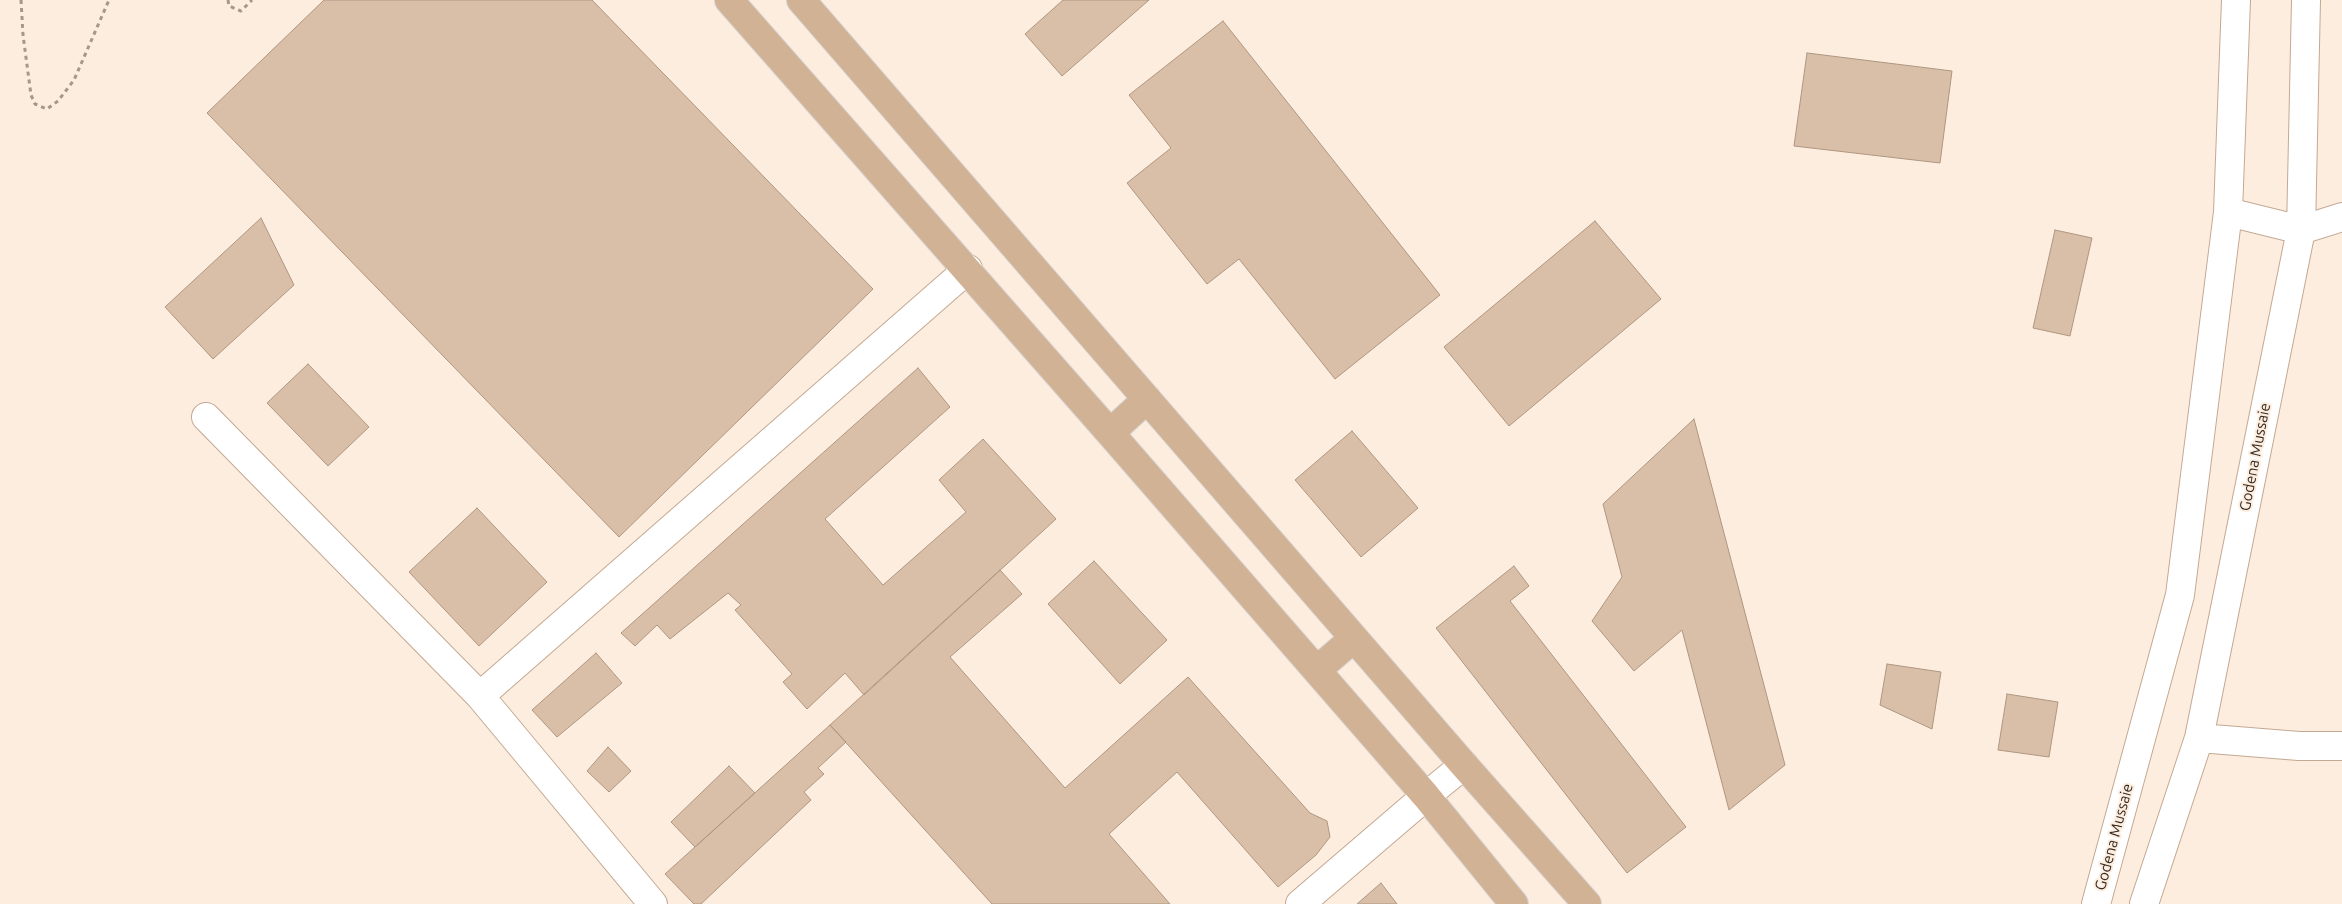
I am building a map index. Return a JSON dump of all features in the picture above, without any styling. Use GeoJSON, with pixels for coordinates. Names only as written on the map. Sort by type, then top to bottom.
{"type":"FeatureCollection","features":[{"type":"Feature","properties":{"kind":"main road"},"geometry":{"type":"LineString","coordinates":[[729,0],[968,269],[1426,796],[1514,904]]}},
{"type":"Feature","properties":{"kind":"main road"},"geometry":{"type":"LineString","coordinates":[[801,0],[1464,766],[1587,904]]}},
{"type":"Feature","properties":{"kind":"main road"},"geometry":{"type":"LineString","coordinates":[[1110,433],[1147,399]]}},
{"type":"Feature","properties":{"kind":"main road"},"geometry":{"type":"LineString","coordinates":[[1316,670],[1354,638]]}},
{"type":"Feature","properties":{"kind":"street","name":"Godena Mussaie"},"geometry":{"type":"LineString","coordinates":[[2096,904],[2180,595],[2228,212],[2236,0]]}},
{"type":"Feature","properties":{"kind":"street","name":"Godena Mussaie"},"geometry":{"type":"LineString","coordinates":[[2144,904],[2198,738],[2301,230],[2306,0]]}},
{"type":"Feature","properties":{"kind":"street"},"geometry":{"type":"LineString","coordinates":[[2228,212],[2301,230],[2342,217]]}},
{"type":"Feature","properties":{"kind":"street"},"geometry":{"type":"LineString","coordinates":[[480,696],[968,269]]}},
{"type":"Feature","properties":{"kind":"street"},"geometry":{"type":"LineString","coordinates":[[206,417],[480,696],[652,904]]}},
{"type":"Feature","properties":{"kind":"street"},"geometry":{"type":"LineString","coordinates":[[2198,738],[2299,746],[2342,746]]}},
{"type":"Feature","properties":{"kind":"street"},"geometry":{"type":"LineString","coordinates":[[1300,904],[1426,796],[1464,766]]}},
{"type":"Feature","properties":{"kind":"path"},"geometry":{"type":"LineString","coordinates":[[21,0],[31,95],[36,104],[46,109],[58,101],[74,80],[109,0]]}},
{"type":"Feature","properties":{"kind":"path"},"geometry":{"type":"LineString","coordinates":[[228,0],[229,6],[241,12],[252,0]]}},
{"type":"Feature","properties":{"kind":"building"},"geometry":{"type":"Polygon","coordinates":[[[324,0],[592,0],[873,289],[619,537],[207,113],[324,0]]]}},
{"type":"Feature","properties":{"kind":"building"},"geometry":{"type":"Polygon","coordinates":[[[1063,0],[1149,0],[1062,76],[1025,34],[1063,0]]]}},
{"type":"Feature","properties":{"kind":"building"},"geometry":{"type":"Polygon","coordinates":[[[1223,21],[1440,295],[1335,379],[1239,259],[1207,284],[1127,183],[1171,148],[1129,95],[1223,21]]]}},
{"type":"Feature","properties":{"kind":"building"},"geometry":{"type":"Polygon","coordinates":[[[1807,53],[1952,71],[1940,163],[1794,146],[1807,53]]]}},
{"type":"Feature","properties":{"kind":"building"},"geometry":{"type":"Polygon","coordinates":[[[261,218],[294,285],[213,359],[165,307],[261,218]]]}},
{"type":"Feature","properties":{"kind":"building"},"geometry":{"type":"Polygon","coordinates":[[[1595,221],[1661,299],[1509,426],[1444,347],[1595,221]]]}},
{"type":"Feature","properties":{"kind":"building"},"geometry":{"type":"Polygon","coordinates":[[[2055,230],[2092,238],[2070,336],[2033,328],[2055,230]]]}},
{"type":"Feature","properties":{"kind":"building"},"geometry":{"type":"Polygon","coordinates":[[[308,364],[369,427],[328,466],[267,403],[308,364]]]}},
{"type":"Feature","properties":{"kind":"building"},"geometry":{"type":"Polygon","coordinates":[[[918,368],[950,407],[825,519],[883,585],[966,512],[939,480],[983,439],[1056,519],[864,695],[845,673],[807,709],[783,682],[792,674],[735,610],[741,605],[728,593],[670,639],[657,625],[635,646],[621,633],[918,368]]]}},
{"type":"Feature","properties":{"kind":"building"},"geometry":{"type":"Polygon","coordinates":[[[1694,419],[1785,765],[1729,810],[1682,630],[1634,671],[1592,621],[1622,577],[1603,504],[1694,419]]]}},
{"type":"Feature","properties":{"kind":"building"},"geometry":{"type":"Polygon","coordinates":[[[1352,431],[1418,508],[1361,557],[1295,480],[1352,431]]]}},
{"type":"Feature","properties":{"kind":"building"},"geometry":{"type":"Polygon","coordinates":[[[477,508],[547,582],[479,646],[409,572],[477,508]]]}},
{"type":"Feature","properties":{"kind":"building"},"geometry":{"type":"Polygon","coordinates":[[[1094,561],[1167,640],[1120,684],[1048,604],[1094,561]]]}},
{"type":"Feature","properties":{"kind":"building"},"geometry":{"type":"Polygon","coordinates":[[[1514,566],[1529,586],[1510,601],[1686,827],[1627,873],[1436,628],[1514,566]]]}},
{"type":"Feature","properties":{"kind":"building"},"geometry":{"type":"Polygon","coordinates":[[[1000,570],[1022,594],[950,657],[1065,788],[1188,677],[1310,813],[1327,821],[1330,837],[1316,855],[1278,887],[1177,772],[1109,834],[1170,904],[992,904],[830,725],[1000,570]]]}},
{"type":"Feature","properties":{"kind":"building"},"geometry":{"type":"Polygon","coordinates":[[[596,653],[622,683],[557,737],[532,710],[596,653]]]}},
{"type":"Feature","properties":{"kind":"building"},"geometry":{"type":"Polygon","coordinates":[[[1887,664],[1941,672],[1932,729],[1880,705],[1887,664]]]}},
{"type":"Feature","properties":{"kind":"building"},"geometry":{"type":"Polygon","coordinates":[[[2007,694],[2058,702],[2049,757],[1998,750],[2007,694]]]}},
{"type":"Feature","properties":{"kind":"building"},"geometry":{"type":"Polygon","coordinates":[[[830,725],[846,742],[818,768],[824,774],[804,792],[811,800],[701,904],[694,904],[665,874],[830,725]]]}},
{"type":"Feature","properties":{"kind":"building"},"geometry":{"type":"Polygon","coordinates":[[[608,747],[631,771],[609,792],[587,771],[608,747]]]}},
{"type":"Feature","properties":{"kind":"building"},"geometry":{"type":"Polygon","coordinates":[[[729,766],[755,793],[695,847],[671,822],[729,766]]]}},
{"type":"Feature","properties":{"kind":"building"},"geometry":{"type":"Polygon","coordinates":[[[1381,883],[1397,904],[1357,904],[1381,883]]]}}]}
